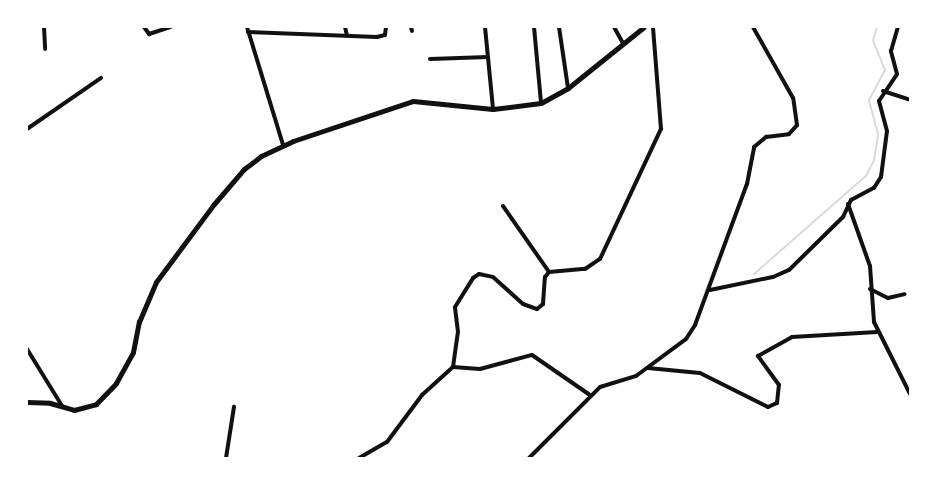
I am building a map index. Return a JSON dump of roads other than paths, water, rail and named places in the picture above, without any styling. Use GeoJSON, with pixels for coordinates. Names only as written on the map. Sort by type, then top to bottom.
{"type":"FeatureCollection","features":[{"type":"Feature","properties":{"kind":"street"},"geometry":{"type":"LineString","coordinates":[[44,27],[45,49]]}},
{"type":"Feature","properties":{"kind":"street"},"geometry":{"type":"LineString","coordinates":[[144,27],[149,34],[171,27]]}},
{"type":"Feature","properties":{"kind":"street"},"geometry":{"type":"LineString","coordinates":[[275,27],[275,34]]}},
{"type":"Feature","properties":{"kind":"street"},"geometry":{"type":"LineString","coordinates":[[345,27],[347,36]]}},
{"type":"Feature","properties":{"kind":"street"},"geometry":{"type":"LineString","coordinates":[[283,145],[248,29],[275,34],[381,37],[386,27]]}},
{"type":"Feature","properties":{"kind":"street"},"geometry":{"type":"LineString","coordinates":[[485,27],[493,109]]}},
{"type":"Feature","properties":{"kind":"street"},"geometry":{"type":"LineString","coordinates":[[534,27],[541,103]]}},
{"type":"Feature","properties":{"kind":"street"},"geometry":{"type":"LineString","coordinates":[[559,27],[568,88]]}},
{"type":"Feature","properties":{"kind":"street"},"geometry":{"type":"LineString","coordinates":[[614,27],[623,43]]}},
{"type":"Feature","properties":{"kind":"street"},"geometry":{"type":"LineString","coordinates":[[27,402],[62,406],[74,410],[96,404],[116,383],[134,352],[139,322],[156,282],[243,169],[283,145],[413,101],[493,109],[541,103],[568,88],[644,27]]}},
{"type":"Feature","properties":{"kind":"street"},"geometry":{"type":"LineString","coordinates":[[359,458],[387,442],[422,395],[453,367],[458,332],[454,307],[473,278],[479,274],[493,277],[522,304],[537,309],[543,304],[545,277],[549,272],[585,269],[600,259],[657,141],[660,110],[653,27]]}},
{"type":"Feature","properties":{"kind":"street"},"geometry":{"type":"LineString","coordinates":[[529,458],[600,387],[647,368],[686,339],[710,290],[747,184],[754,147],[766,137],[789,134],[797,125],[793,98],[753,27]]}},
{"type":"Feature","properties":{"kind":"street"},"geometry":{"type":"LineString","coordinates":[[710,290],[773,278],[789,270],[843,217],[848,203],[874,188],[881,177],[887,131],[880,110],[883,91],[897,74],[891,51],[898,27]]}},
{"type":"Feature","properties":{"kind":"street"},"geometry":{"type":"LineString","coordinates":[[430,59],[488,57]]}},
{"type":"Feature","properties":{"kind":"street"},"geometry":{"type":"LineString","coordinates":[[27,129],[101,78]]}},
{"type":"Feature","properties":{"kind":"street"},"geometry":{"type":"LineString","coordinates":[[883,91],[910,100]]}},
{"type":"Feature","properties":{"kind":"street"},"geometry":{"type":"LineString","coordinates":[[848,203],[870,266],[870,290],[877,332],[910,394]]}},
{"type":"Feature","properties":{"kind":"street"},"geometry":{"type":"LineString","coordinates":[[503,206],[549,272]]}},
{"type":"Feature","properties":{"kind":"street"},"geometry":{"type":"LineString","coordinates":[[870,290],[888,298],[905,294]]}},
{"type":"Feature","properties":{"kind":"street"},"geometry":{"type":"LineString","coordinates":[[647,368],[700,374],[768,407],[777,403],[779,385],[758,356],[792,337],[877,332]]}},
{"type":"Feature","properties":{"kind":"street"},"geometry":{"type":"LineString","coordinates":[[27,349],[62,406]]}},
{"type":"Feature","properties":{"kind":"street"},"geometry":{"type":"LineString","coordinates":[[453,367],[480,369],[532,354],[590,395]]}},
{"type":"Feature","properties":{"kind":"street"},"geometry":{"type":"LineString","coordinates":[[226,458],[234,407]]}},
{"type":"Feature","properties":{"kind":"waterway"},"geometry":{"type":"LineString","coordinates":[[754,274],[866,176],[874,160],[878,134],[869,100],[885,70],[873,40],[877,27]]}}]}
